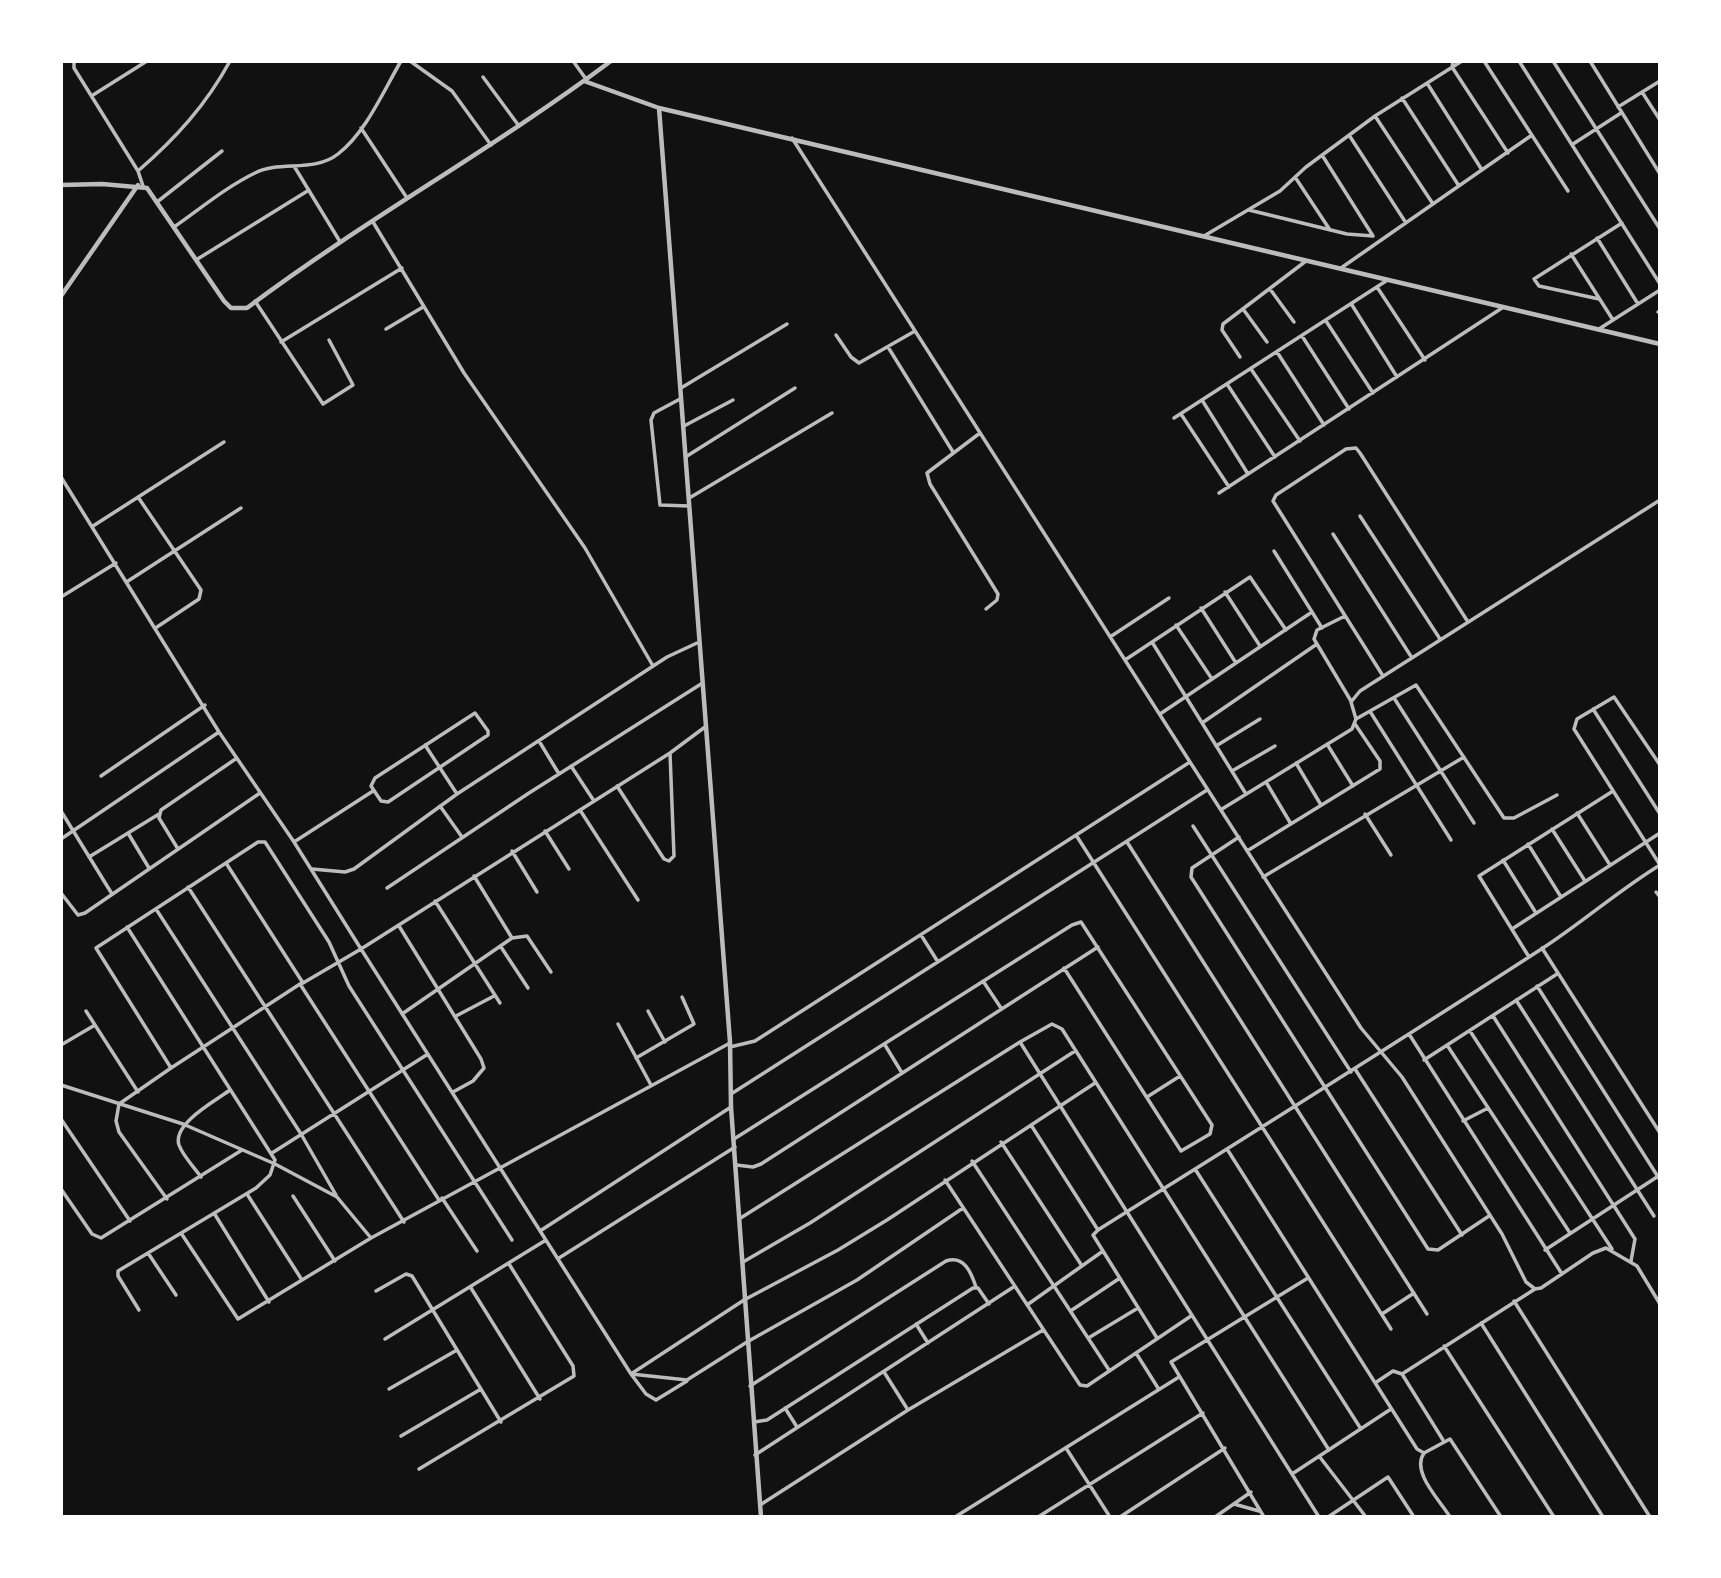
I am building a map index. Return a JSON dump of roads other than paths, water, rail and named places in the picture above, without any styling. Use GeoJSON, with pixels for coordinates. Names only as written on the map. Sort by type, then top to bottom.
{"type":"FeatureCollection","features":[{"type":"Feature","properties":{"kind":"street"},"geometry":{"type":"LineString","coordinates":[[74,61],[74,68],[138,171],[141,186],[157,202],[194,261],[231,308],[247,308],[339,240],[491,145],[611,61]]}},
{"type":"Feature","properties":{"kind":"street"},"geometry":{"type":"LineString","coordinates":[[93,95],[146,61]]}},
{"type":"Feature","properties":{"kind":"street"},"geometry":{"type":"LineString","coordinates":[[138,171],[186,127],[214,90],[230,61]]}},
{"type":"Feature","properties":{"kind":"street"},"geometry":{"type":"LineString","coordinates":[[172,228],[254,173],[272,167],[325,161],[337,155],[361,128],[401,61]]}},
{"type":"Feature","properties":{"kind":"street"},"geometry":{"type":"LineString","coordinates":[[410,61],[452,91],[491,145]]}},
{"type":"Feature","properties":{"kind":"street"},"geometry":{"type":"LineString","coordinates":[[573,61],[585,80],[659,108],[1502,309],[1660,344]]}},
{"type":"Feature","properties":{"kind":"street"},"geometry":{"type":"LineString","coordinates":[[1453,61],[1452,67],[1507,153]]}},
{"type":"Feature","properties":{"kind":"street"},"geometry":{"type":"LineString","coordinates":[[1203,236],[1280,191],[1322,155],[1375,116],[1462,61]]}},
{"type":"Feature","properties":{"kind":"street"},"geometry":{"type":"LineString","coordinates":[[1484,61],[1568,191]]}},
{"type":"Feature","properties":{"kind":"street"},"geometry":{"type":"LineString","coordinates":[[1519,61],[1660,284]]}},
{"type":"Feature","properties":{"kind":"street"},"geometry":{"type":"LineString","coordinates":[[1553,61],[1660,229]]}},
{"type":"Feature","properties":{"kind":"street"},"geometry":{"type":"LineString","coordinates":[[1590,61],[1660,174]]}},
{"type":"Feature","properties":{"kind":"street"},"geometry":{"type":"LineString","coordinates":[[482,77],[519,126]]}},
{"type":"Feature","properties":{"kind":"street"},"geometry":{"type":"LineString","coordinates":[[1618,107],[1660,81]]}},
{"type":"Feature","properties":{"kind":"street"},"geometry":{"type":"LineString","coordinates":[[1427,83],[1482,170]]}},
{"type":"Feature","properties":{"kind":"street"},"geometry":{"type":"LineString","coordinates":[[1642,92],[1660,120]]}},
{"type":"Feature","properties":{"kind":"street"},"geometry":{"type":"LineString","coordinates":[[1402,98],[1459,186]]}},
{"type":"Feature","properties":{"kind":"street"},"geometry":{"type":"LineString","coordinates":[[659,108],[691,497],[697,643],[730,1044],[731,1107],[761,1517]]}},
{"type":"Feature","properties":{"kind":"street"},"geometry":{"type":"LineString","coordinates":[[1573,144],[1622,113]]}},
{"type":"Feature","properties":{"kind":"street"},"geometry":{"type":"LineString","coordinates":[[1375,116],[1433,204]]}},
{"type":"Feature","properties":{"kind":"street"},"geometry":{"type":"LineString","coordinates":[[361,128],[407,198]]}},
{"type":"Feature","properties":{"kind":"street"},"geometry":{"type":"LineString","coordinates":[[1349,135],[1406,223]]}},
{"type":"Feature","properties":{"kind":"street"},"geometry":{"type":"LineString","coordinates":[[1339,269],[1532,135]]}},
{"type":"Feature","properties":{"kind":"street"},"geometry":{"type":"LineString","coordinates":[[791,138],[1263,877],[1361,1028],[1402,1077],[1489,1216],[1526,1282],[1535,1289]]}},
{"type":"Feature","properties":{"kind":"street"},"geometry":{"type":"LineString","coordinates":[[157,202],[222,151]]}},
{"type":"Feature","properties":{"kind":"street"},"geometry":{"type":"LineString","coordinates":[[1322,155],[1378,242]]}},
{"type":"Feature","properties":{"kind":"street"},"geometry":{"type":"LineString","coordinates":[[294,166],[339,240]]}},
{"type":"Feature","properties":{"kind":"street"},"geometry":{"type":"LineString","coordinates":[[1295,177],[1330,230]]}},
{"type":"Feature","properties":{"kind":"street"},"geometry":{"type":"LineString","coordinates":[[61,185],[141,186]]}},
{"type":"Feature","properties":{"kind":"street"},"geometry":{"type":"LineString","coordinates":[[61,296],[141,186]]}},
{"type":"Feature","properties":{"kind":"street"},"geometry":{"type":"LineString","coordinates":[[194,261],[309,190]]}},
{"type":"Feature","properties":{"kind":"street"},"geometry":{"type":"LineString","coordinates":[[1248,209],[1330,230],[1374,236]]}},
{"type":"Feature","properties":{"kind":"street"},"geometry":{"type":"LineString","coordinates":[[371,220],[464,373],[585,548],[653,666]]}},
{"type":"Feature","properties":{"kind":"street"},"geometry":{"type":"LineString","coordinates":[[1599,299],[1539,286],[1534,282],[1536,276],[1622,223]]}},
{"type":"Feature","properties":{"kind":"street"},"geometry":{"type":"LineString","coordinates":[[1597,238],[1638,304]]}},
{"type":"Feature","properties":{"kind":"street"},"geometry":{"type":"LineString","coordinates":[[1572,254],[1613,320]]}},
{"type":"Feature","properties":{"kind":"street"},"geometry":{"type":"LineString","coordinates":[[1240,356],[1221,327],[1306,261]]}},
{"type":"Feature","properties":{"kind":"street"},"geometry":{"type":"LineString","coordinates":[[281,342],[402,268]]}},
{"type":"Feature","properties":{"kind":"street"},"geometry":{"type":"LineString","coordinates":[[1174,418],[1386,281]]}},
{"type":"Feature","properties":{"kind":"street"},"geometry":{"type":"LineString","coordinates":[[1377,287],[1425,360]]}},
{"type":"Feature","properties":{"kind":"street"},"geometry":{"type":"LineString","coordinates":[[1270,289],[1294,322]]}},
{"type":"Feature","properties":{"kind":"street"},"geometry":{"type":"LineString","coordinates":[[1597,330],[1660,290]]}},
{"type":"Feature","properties":{"kind":"street"},"geometry":{"type":"LineString","coordinates":[[255,301],[323,404],[353,385],[329,340]]}},
{"type":"Feature","properties":{"kind":"street"},"geometry":{"type":"LineString","coordinates":[[1352,304],[1398,377]]}},
{"type":"Feature","properties":{"kind":"street"},"geometry":{"type":"LineString","coordinates":[[386,330],[423,306]]}},
{"type":"Feature","properties":{"kind":"street"},"geometry":{"type":"LineString","coordinates":[[1243,309],[1267,342]]}},
{"type":"Feature","properties":{"kind":"street"},"geometry":{"type":"LineString","coordinates":[[1219,493],[1502,309]]}},
{"type":"Feature","properties":{"kind":"street"},"geometry":{"type":"LineString","coordinates":[[1326,321],[1373,393]]}},
{"type":"Feature","properties":{"kind":"street"},"geometry":{"type":"LineString","coordinates":[[681,388],[787,324]]}},
{"type":"Feature","properties":{"kind":"street"},"geometry":{"type":"LineString","coordinates":[[836,335],[851,358],[859,363],[915,331]]}},
{"type":"Feature","properties":{"kind":"street"},"geometry":{"type":"LineString","coordinates":[[1302,336],[1349,409]]}},
{"type":"Feature","properties":{"kind":"street"},"geometry":{"type":"LineString","coordinates":[[888,347],[953,452]]}},
{"type":"Feature","properties":{"kind":"street"},"geometry":{"type":"LineString","coordinates":[[1277,352],[1324,425]]}},
{"type":"Feature","properties":{"kind":"street"},"geometry":{"type":"LineString","coordinates":[[1251,369],[1300,441]]}},
{"type":"Feature","properties":{"kind":"street"},"geometry":{"type":"LineString","coordinates":[[1227,384],[1275,457]]}},
{"type":"Feature","properties":{"kind":"street"},"geometry":{"type":"LineString","coordinates":[[687,456],[794,388]]}},
{"type":"Feature","properties":{"kind":"street"},"geometry":{"type":"LineString","coordinates":[[682,398],[652,416],[654,447],[660,505],[691,506]]}},
{"type":"Feature","properties":{"kind":"street"},"geometry":{"type":"LineString","coordinates":[[684,426],[733,400]]}},
{"type":"Feature","properties":{"kind":"street"},"geometry":{"type":"LineString","coordinates":[[1202,400],[1248,474]]}},
{"type":"Feature","properties":{"kind":"street"},"geometry":{"type":"LineString","coordinates":[[691,497],[832,413]]}},
{"type":"Feature","properties":{"kind":"street"},"geometry":{"type":"LineString","coordinates":[[1181,414],[1229,487]]}},
{"type":"Feature","properties":{"kind":"street"},"geometry":{"type":"LineString","coordinates":[[980,433],[930,468],[928,478],[998,594],[997,600],[986,609]]}},
{"type":"Feature","properties":{"kind":"street"},"geometry":{"type":"LineString","coordinates":[[93,526],[224,442]]}},
{"type":"Feature","properties":{"kind":"street"},"geometry":{"type":"LineString","coordinates":[[1383,676],[1273,501],[1276,495],[1351,447],[1360,453],[1468,622]]}},
{"type":"Feature","properties":{"kind":"street"},"geometry":{"type":"LineString","coordinates":[[61,477],[205,705],[219,732],[295,842],[498,1167],[646,1394],[656,1400],[747,1342],[857,1280],[964,1208]]}},
{"type":"Feature","properties":{"kind":"street"},"geometry":{"type":"LineString","coordinates":[[138,497],[202,595],[156,627]]}},
{"type":"Feature","properties":{"kind":"street"},"geometry":{"type":"LineString","coordinates":[[1351,702],[1360,691],[1660,500]]}},
{"type":"Feature","properties":{"kind":"street"},"geometry":{"type":"LineString","coordinates":[[128,581],[241,508]]}},
{"type":"Feature","properties":{"kind":"street"},"geometry":{"type":"LineString","coordinates":[[1360,516],[1440,639]]}},
{"type":"Feature","properties":{"kind":"street"},"geometry":{"type":"LineString","coordinates":[[1333,534],[1412,658]]}},
{"type":"Feature","properties":{"kind":"street"},"geometry":{"type":"LineString","coordinates":[[1274,551],[1322,628]]}},
{"type":"Feature","properties":{"kind":"street"},"geometry":{"type":"LineString","coordinates":[[61,597],[117,563]]}},
{"type":"Feature","properties":{"kind":"street"},"geometry":{"type":"LineString","coordinates":[[1125,660],[1250,577],[1286,630]]}},
{"type":"Feature","properties":{"kind":"street"},"geometry":{"type":"LineString","coordinates":[[1225,592],[1261,647]]}},
{"type":"Feature","properties":{"kind":"street"},"geometry":{"type":"LineString","coordinates":[[1110,637],[1169,598]]}},
{"type":"Feature","properties":{"kind":"street"},"geometry":{"type":"LineString","coordinates":[[1202,608],[1236,663]]}},
{"type":"Feature","properties":{"kind":"street"},"geometry":{"type":"LineString","coordinates":[[1160,714],[1312,612]]}},
{"type":"Feature","properties":{"kind":"street"},"geometry":{"type":"LineString","coordinates":[[1247,851],[1353,786],[1381,765],[1356,721],[1351,702],[1317,644],[1314,634],[1345,616]]}},
{"type":"Feature","properties":{"kind":"street"},"geometry":{"type":"LineString","coordinates":[[1176,625],[1212,680]]}},
{"type":"Feature","properties":{"kind":"street"},"geometry":{"type":"LineString","coordinates":[[1152,642],[1246,794]]}},
{"type":"Feature","properties":{"kind":"street"},"geometry":{"type":"LineString","coordinates":[[312,869],[345,872],[354,869],[457,794],[678,650],[697,643]]}},
{"type":"Feature","properties":{"kind":"street"},"geometry":{"type":"LineString","coordinates":[[1202,723],[1317,644]]}},
{"type":"Feature","properties":{"kind":"street"},"geometry":{"type":"LineString","coordinates":[[387,888],[701,684]]}},
{"type":"Feature","properties":{"kind":"street"},"geometry":{"type":"LineString","coordinates":[[1221,810],[1416,685],[1504,818],[1514,818],[1557,795]]}},
{"type":"Feature","properties":{"kind":"street"},"geometry":{"type":"LineString","coordinates":[[1394,698],[1474,823]]}},
{"type":"Feature","properties":{"kind":"street"},"geometry":{"type":"LineString","coordinates":[[1158,1339],[1093,1235],[1162,1189],[1325,1090],[1529,957],[1660,865],[1573,726],[1593,709],[1610,698],[1617,699],[1660,765]]}},
{"type":"Feature","properties":{"kind":"street"},"geometry":{"type":"LineString","coordinates":[[101,776],[205,705]]}},
{"type":"Feature","properties":{"kind":"street"},"geometry":{"type":"LineString","coordinates":[[1593,709],[1660,814]]}},
{"type":"Feature","properties":{"kind":"street"},"geometry":{"type":"LineString","coordinates":[[1371,713],[1451,841]]}},
{"type":"Feature","properties":{"kind":"street"},"geometry":{"type":"LineString","coordinates":[[471,714],[478,715],[488,735],[384,803],[373,791],[371,782],[425,745],[471,714]]}},
{"type":"Feature","properties":{"kind":"street"},"geometry":{"type":"LineString","coordinates":[[1216,746],[1259,719]]}},
{"type":"Feature","properties":{"kind":"street"},"geometry":{"type":"LineString","coordinates":[[167,1199],[119,1132],[116,1121],[119,1104],[266,1006],[399,926],[512,851],[670,753],[705,727]]}},
{"type":"Feature","properties":{"kind":"street"},"geometry":{"type":"LineString","coordinates":[[61,839],[219,732]]}},
{"type":"Feature","properties":{"kind":"street"},"geometry":{"type":"LineString","coordinates":[[539,741],[559,774]]}},
{"type":"Feature","properties":{"kind":"street"},"geometry":{"type":"LineString","coordinates":[[1327,744],[1353,786]]}},
{"type":"Feature","properties":{"kind":"street"},"geometry":{"type":"LineString","coordinates":[[425,745],[457,794]]}},
{"type":"Feature","properties":{"kind":"street"},"geometry":{"type":"LineString","coordinates":[[1232,771],[1275,746]]}},
{"type":"Feature","properties":{"kind":"street"},"geometry":{"type":"LineString","coordinates":[[617,786],[664,859],[670,861],[674,856],[670,753]]}},
{"type":"Feature","properties":{"kind":"street"},"geometry":{"type":"LineString","coordinates":[[1263,877],[1464,757]]}},
{"type":"Feature","properties":{"kind":"street"},"geometry":{"type":"LineString","coordinates":[[89,857],[159,814],[237,758]]}},
{"type":"Feature","properties":{"kind":"street"},"geometry":{"type":"LineString","coordinates":[[181,1233],[235,1317],[243,1318],[371,1238],[404,1222],[498,1167],[730,1044],[755,1041],[1190,762]]}},
{"type":"Feature","properties":{"kind":"street"},"geometry":{"type":"LineString","coordinates":[[1296,763],[1321,805]]}},
{"type":"Feature","properties":{"kind":"street"},"geometry":{"type":"LineString","coordinates":[[571,766],[594,801]]}},
{"type":"Feature","properties":{"kind":"street"},"geometry":{"type":"LineString","coordinates":[[1266,782],[1291,824]]}},
{"type":"Feature","properties":{"kind":"street"},"geometry":{"type":"LineString","coordinates":[[731,1094],[1208,790]]}},
{"type":"Feature","properties":{"kind":"street"},"geometry":{"type":"LineString","coordinates":[[295,842],[373,791]]}},
{"type":"Feature","properties":{"kind":"street"},"geometry":{"type":"LineString","coordinates":[[1529,957],[1479,876],[1613,791]]}},
{"type":"Feature","properties":{"kind":"street"},"geometry":{"type":"LineString","coordinates":[[61,892],[78,915],[260,793]]}},
{"type":"Feature","properties":{"kind":"street"},"geometry":{"type":"LineString","coordinates":[[440,806],[462,837]]}},
{"type":"Feature","properties":{"kind":"street"},"geometry":{"type":"LineString","coordinates":[[580,810],[638,900]]}},
{"type":"Feature","properties":{"kind":"street"},"geometry":{"type":"LineString","coordinates":[[61,811],[112,894]]}},
{"type":"Feature","properties":{"kind":"street"},"geometry":{"type":"LineString","coordinates":[[1577,813],[1610,865]]}},
{"type":"Feature","properties":{"kind":"street"},"geometry":{"type":"LineString","coordinates":[[159,814],[178,849]]}},
{"type":"Feature","properties":{"kind":"street"},"geometry":{"type":"LineString","coordinates":[[1365,814],[1391,855]]}},
{"type":"Feature","properties":{"kind":"street"},"geometry":{"type":"LineString","coordinates":[[1193,826],[1462,1235]]}},
{"type":"Feature","properties":{"kind":"street"},"geometry":{"type":"LineString","coordinates":[[1552,829],[1585,881]]}},
{"type":"Feature","properties":{"kind":"street"},"geometry":{"type":"LineString","coordinates":[[545,831],[569,869]]}},
{"type":"Feature","properties":{"kind":"street"},"geometry":{"type":"LineString","coordinates":[[128,833],[149,868]]}},
{"type":"Feature","properties":{"kind":"street"},"geometry":{"type":"LineString","coordinates":[[1512,929],[1660,833]]}},
{"type":"Feature","properties":{"kind":"street"},"geometry":{"type":"LineString","coordinates":[[1076,835],[1391,1329]]}},
{"type":"Feature","properties":{"kind":"street"},"geometry":{"type":"LineString","coordinates":[[1239,836],[1192,868],[1191,877],[1428,1249],[1434,1252],[1489,1216]]}},
{"type":"Feature","properties":{"kind":"street"},"geometry":{"type":"LineString","coordinates":[[172,1068],[96,951],[98,946],[258,842],[265,842],[329,942],[336,963],[402,1070],[512,1240]]}},
{"type":"Feature","properties":{"kind":"street"},"geometry":{"type":"LineString","coordinates":[[1126,842],[1427,1314]]}},
{"type":"Feature","properties":{"kind":"street"},"geometry":{"type":"LineString","coordinates":[[1528,844],[1561,897]]}},
{"type":"Feature","properties":{"kind":"street"},"geometry":{"type":"LineString","coordinates":[[512,851],[537,891]]}},
{"type":"Feature","properties":{"kind":"street"},"geometry":{"type":"LineString","coordinates":[[1503,860],[1536,913]]}},
{"type":"Feature","properties":{"kind":"street"},"geometry":{"type":"LineString","coordinates":[[226,863],[368,1092],[477,1251]]}},
{"type":"Feature","properties":{"kind":"street"},"geometry":{"type":"LineString","coordinates":[[474,876],[512,938]]}},
{"type":"Feature","properties":{"kind":"street"},"geometry":{"type":"LineString","coordinates":[[188,887],[404,1222]]}},
{"type":"Feature","properties":{"kind":"street"},"geometry":{"type":"LineString","coordinates":[[1656,892],[1660,897]]}},
{"type":"Feature","properties":{"kind":"street"},"geometry":{"type":"LineString","coordinates":[[435,901],[500,1003]]}},
{"type":"Feature","properties":{"kind":"street"},"geometry":{"type":"LineString","coordinates":[[156,908],[301,1134],[337,1197],[371,1238]]}},
{"type":"Feature","properties":{"kind":"street"},"geometry":{"type":"LineString","coordinates":[[734,1139],[1077,922],[1084,924],[1213,1128],[1210,1134],[1186,1151],[1180,1149],[1065,968]]}},
{"type":"Feature","properties":{"kind":"street"},"geometry":{"type":"LineString","coordinates":[[399,926],[456,1016],[484,1068],[473,1081],[453,1092]]}},
{"type":"Feature","properties":{"kind":"street"},"geometry":{"type":"LineString","coordinates":[[127,927],[272,1153],[275,1164],[265,1182],[116,1272],[139,1310]]}},
{"type":"Feature","properties":{"kind":"street"},"geometry":{"type":"LineString","coordinates":[[920,934],[939,962]]}},
{"type":"Feature","properties":{"kind":"street"},"geometry":{"type":"LineString","coordinates":[[402,1014],[512,938],[527,936],[551,972]]}},
{"type":"Feature","properties":{"kind":"street"},"geometry":{"type":"LineString","coordinates":[[501,947],[528,988]]}},
{"type":"Feature","properties":{"kind":"street"},"geometry":{"type":"LineString","coordinates":[[736,1165],[753,1167],[761,1164],[1098,947]]}},
{"type":"Feature","properties":{"kind":"street"},"geometry":{"type":"LineString","coordinates":[[1542,948],[1660,1133]]}},
{"type":"Feature","properties":{"kind":"street"},"geometry":{"type":"LineString","coordinates":[[1424,1060],[1557,974]]}},
{"type":"Feature","properties":{"kind":"street"},"geometry":{"type":"LineString","coordinates":[[983,981],[1001,1008]]}},
{"type":"Feature","properties":{"kind":"street"},"geometry":{"type":"LineString","coordinates":[[1537,986],[1659,1177],[1545,1250]]}},
{"type":"Feature","properties":{"kind":"street"},"geometry":{"type":"LineString","coordinates":[[456,1016],[495,995]]}},
{"type":"Feature","properties":{"kind":"street"},"geometry":{"type":"LineString","coordinates":[[636,1058],[694,1024],[682,997]]}},
{"type":"Feature","properties":{"kind":"street"},"geometry":{"type":"LineString","coordinates":[[1516,1000],[1654,1216]]}},
{"type":"Feature","properties":{"kind":"street"},"geometry":{"type":"LineString","coordinates":[[86,1011],[138,1092]]}},
{"type":"Feature","properties":{"kind":"street"},"geometry":{"type":"LineString","coordinates":[[648,1011],[665,1042]]}},
{"type":"Feature","properties":{"kind":"street"},"geometry":{"type":"LineString","coordinates":[[1493,1016],[1636,1243],[1631,1261]]}},
{"type":"Feature","properties":{"kind":"street"},"geometry":{"type":"LineString","coordinates":[[618,1024],[651,1085]]}},
{"type":"Feature","properties":{"kind":"street"},"geometry":{"type":"LineString","coordinates":[[739,1219],[841,1158],[1052,1024],[1062,1029],[1329,1450]]}},
{"type":"Feature","properties":{"kind":"street"},"geometry":{"type":"LineString","coordinates":[[61,1045],[95,1025]]}},
{"type":"Feature","properties":{"kind":"street"},"geometry":{"type":"LineString","coordinates":[[1471,1031],[1612,1251]]}},
{"type":"Feature","properties":{"kind":"street"},"geometry":{"type":"LineString","coordinates":[[1409,1034],[1562,1274]]}},
{"type":"Feature","properties":{"kind":"street"},"geometry":{"type":"LineString","coordinates":[[1020,1042],[1125,1213],[1319,1517]]}},
{"type":"Feature","properties":{"kind":"street"},"geometry":{"type":"LineString","coordinates":[[884,1044],[902,1073]]}},
{"type":"Feature","properties":{"kind":"street"},"geometry":{"type":"LineString","coordinates":[[1447,1045],[1570,1233]]}},
{"type":"Feature","properties":{"kind":"street"},"geometry":{"type":"LineString","coordinates":[[742,1263],[1075,1051]]}},
{"type":"Feature","properties":{"kind":"street"},"geometry":{"type":"LineString","coordinates":[[272,1153],[428,1054]]}},
{"type":"Feature","properties":{"kind":"street"},"geometry":{"type":"LineString","coordinates":[[1147,1097],[1180,1076]]}},
{"type":"Feature","properties":{"kind":"street"},"geometry":{"type":"LineString","coordinates":[[631,1374],[744,1300],[838,1250],[1095,1083]]}},
{"type":"Feature","properties":{"kind":"street"},"geometry":{"type":"LineString","coordinates":[[61,1085],[183,1124],[275,1164],[337,1197]]}},
{"type":"Feature","properties":{"kind":"street"},"geometry":{"type":"LineString","coordinates":[[201,1177],[179,1144],[183,1124],[230,1090]]}},
{"type":"Feature","properties":{"kind":"street"},"geometry":{"type":"LineString","coordinates":[[540,1231],[731,1107]]}},
{"type":"Feature","properties":{"kind":"street"},"geometry":{"type":"LineString","coordinates":[[1463,1121],[1488,1108]]}},
{"type":"Feature","properties":{"kind":"street"},"geometry":{"type":"LineString","coordinates":[[61,1119],[130,1221]]}},
{"type":"Feature","properties":{"kind":"street"},"geometry":{"type":"LineString","coordinates":[[1030,1124],[1098,1230]]}},
{"type":"Feature","properties":{"kind":"street"},"geometry":{"type":"LineString","coordinates":[[1001,1142],[1082,1265]]}},
{"type":"Feature","properties":{"kind":"street"},"geometry":{"type":"LineString","coordinates":[[559,1259],[735,1147]]}},
{"type":"Feature","properties":{"kind":"street"},"geometry":{"type":"LineString","coordinates":[[1227,1149],[1417,1449],[1424,1452]]}},
{"type":"Feature","properties":{"kind":"street"},"geometry":{"type":"LineString","coordinates":[[61,1189],[97,1239],[167,1199],[242,1150]]}},
{"type":"Feature","properties":{"kind":"street"},"geometry":{"type":"LineString","coordinates":[[972,1161],[1110,1370]]}},
{"type":"Feature","properties":{"kind":"street"},"geometry":{"type":"LineString","coordinates":[[1195,1169],[1361,1429]]}},
{"type":"Feature","properties":{"kind":"street"},"geometry":{"type":"LineString","coordinates":[[944,1180],[1080,1385],[1087,1386],[1191,1316]]}},
{"type":"Feature","properties":{"kind":"street"},"geometry":{"type":"LineString","coordinates":[[247,1194],[302,1280]]}},
{"type":"Feature","properties":{"kind":"street"},"geometry":{"type":"LineString","coordinates":[[293,1196],[335,1261]]}},
{"type":"Feature","properties":{"kind":"street"},"geometry":{"type":"LineString","coordinates":[[214,1213],[269,1302]]}},
{"type":"Feature","properties":{"kind":"street"},"geometry":{"type":"LineString","coordinates":[[385,1339],[546,1240]]}},
{"type":"Feature","properties":{"kind":"street"},"geometry":{"type":"LineString","coordinates":[[1402,1374],[1600,1249],[1612,1251],[1631,1261],[1660,1304]]}},
{"type":"Feature","properties":{"kind":"street"},"geometry":{"type":"LineString","coordinates":[[1027,1305],[1102,1251]]}},
{"type":"Feature","properties":{"kind":"street"},"geometry":{"type":"LineString","coordinates":[[148,1253],[176,1295]]}},
{"type":"Feature","properties":{"kind":"street"},"geometry":{"type":"LineString","coordinates":[[750,1386],[946,1261],[959,1260],[965,1265],[976,1287],[989,1304]]}},
{"type":"Feature","properties":{"kind":"street"},"geometry":{"type":"LineString","coordinates":[[419,1469],[540,1399],[570,1380],[575,1371],[509,1264]]}},
{"type":"Feature","properties":{"kind":"street"},"geometry":{"type":"LineString","coordinates":[[376,1291],[409,1274],[501,1422]]}},
{"type":"Feature","properties":{"kind":"street"},"geometry":{"type":"LineString","coordinates":[[1071,1310],[1120,1278]]}},
{"type":"Feature","properties":{"kind":"street"},"geometry":{"type":"LineString","coordinates":[[1265,1517],[1171,1362],[1308,1278]]}},
{"type":"Feature","properties":{"kind":"street"},"geometry":{"type":"LineString","coordinates":[[755,1455],[1015,1286]]}},
{"type":"Feature","properties":{"kind":"street"},"geometry":{"type":"LineString","coordinates":[[752,1421],[760,1423],[976,1287]]}},
{"type":"Feature","properties":{"kind":"street"},"geometry":{"type":"LineString","coordinates":[[471,1288],[540,1399]]}},
{"type":"Feature","properties":{"kind":"street"},"geometry":{"type":"LineString","coordinates":[[1382,1314],[1413,1293]]}},
{"type":"Feature","properties":{"kind":"street"},"geometry":{"type":"LineString","coordinates":[[1514,1301],[1650,1517]]}},
{"type":"Feature","properties":{"kind":"street"},"geometry":{"type":"LineString","coordinates":[[1090,1338],[1138,1308]]}},
{"type":"Feature","properties":{"kind":"street"},"geometry":{"type":"LineString","coordinates":[[1481,1323],[1603,1517]]}},
{"type":"Feature","properties":{"kind":"street"},"geometry":{"type":"LineString","coordinates":[[916,1324],[929,1343]]}},
{"type":"Feature","properties":{"kind":"street"},"geometry":{"type":"LineString","coordinates":[[760,1505],[908,1410],[1043,1330]]}},
{"type":"Feature","properties":{"kind":"street"},"geometry":{"type":"LineString","coordinates":[[1444,1346],[1554,1517]]}},
{"type":"Feature","properties":{"kind":"street"},"geometry":{"type":"LineString","coordinates":[[389,1389],[457,1350]]}},
{"type":"Feature","properties":{"kind":"street"},"geometry":{"type":"LineString","coordinates":[[1136,1353],[1157,1388]]}},
{"type":"Feature","properties":{"kind":"street"},"geometry":{"type":"LineString","coordinates":[[1375,1383],[1393,1371],[1402,1374],[1443,1441]]}},
{"type":"Feature","properties":{"kind":"street"},"geometry":{"type":"LineString","coordinates":[[884,1372],[908,1410]]}},
{"type":"Feature","properties":{"kind":"street"},"geometry":{"type":"LineString","coordinates":[[631,1374],[687,1380]]}},
{"type":"Feature","properties":{"kind":"street"},"geometry":{"type":"LineString","coordinates":[[956,1517],[1157,1388],[1180,1377]]}},
{"type":"Feature","properties":{"kind":"street"},"geometry":{"type":"LineString","coordinates":[[401,1436],[481,1389]]}},
{"type":"Feature","properties":{"kind":"street"},"geometry":{"type":"LineString","coordinates":[[785,1408],[798,1428]]}},
{"type":"Feature","properties":{"kind":"street"},"geometry":{"type":"LineString","coordinates":[[1292,1474],[1391,1409]]}},
{"type":"Feature","properties":{"kind":"street"},"geometry":{"type":"LineString","coordinates":[[1038,1517],[1088,1483],[1203,1413]]}},
{"type":"Feature","properties":{"kind":"street"},"geometry":{"type":"LineString","coordinates":[[1450,1517],[1420,1470],[1419,1460],[1424,1452],[1450,1439],[1501,1517]]}},
{"type":"Feature","properties":{"kind":"street"},"geometry":{"type":"LineString","coordinates":[[1065,1447],[1110,1517]]}},
{"type":"Feature","properties":{"kind":"street"},"geometry":{"type":"LineString","coordinates":[[1120,1517],[1225,1448]]}},
{"type":"Feature","properties":{"kind":"street"},"geometry":{"type":"LineString","coordinates":[[1319,1456],[1366,1517]]}},
{"type":"Feature","properties":{"kind":"street"},"geometry":{"type":"LineString","coordinates":[[1328,1517],[1388,1478],[1414,1517]]}},
{"type":"Feature","properties":{"kind":"street"},"geometry":{"type":"LineString","coordinates":[[1215,1517],[1251,1492]]}},
{"type":"Feature","properties":{"kind":"street"},"geometry":{"type":"LineString","coordinates":[[1234,1504],[1261,1512]]}}]}
